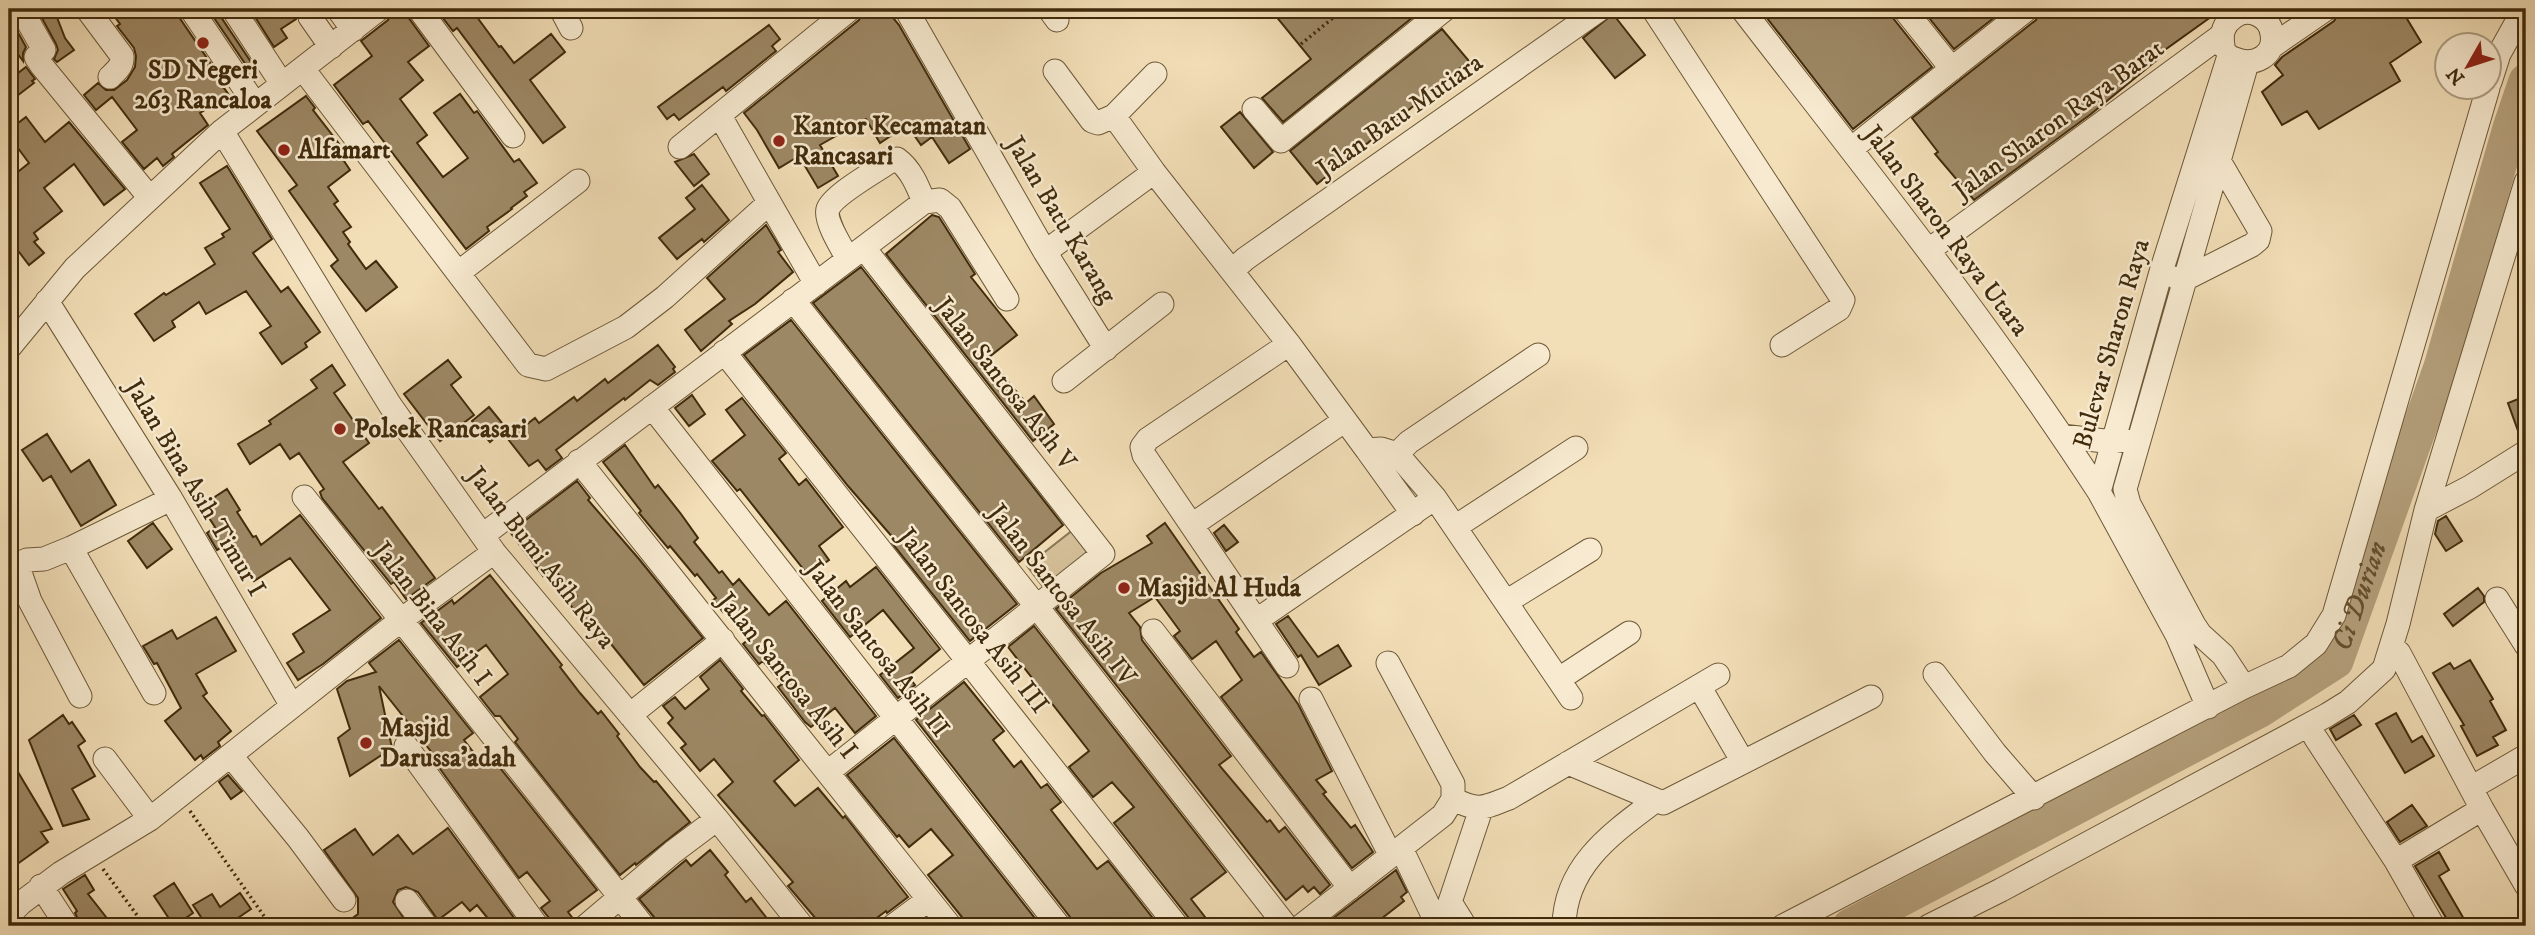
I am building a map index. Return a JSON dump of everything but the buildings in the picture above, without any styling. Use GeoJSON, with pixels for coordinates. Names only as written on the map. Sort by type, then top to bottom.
{"type":"FeatureCollection","features":[{"type":"Feature","properties":{"kind":"street"},"geometry":{"type":"LineString","coordinates":[[21,9],[44,50],[36,57],[42,66],[150,198]]}},
{"type":"Feature","properties":{"kind":"street"},"geometry":{"type":"LineString","coordinates":[[87,9],[122,56],[120,68],[110,77]]}},
{"type":"Feature","properties":{"kind":"street"},"geometry":{"type":"LineString","coordinates":[[191,9],[254,104]]}},
{"type":"Feature","properties":{"kind":"street"},"geometry":{"type":"LineString","coordinates":[[233,9],[282,84]]}},
{"type":"Feature","properties":{"kind":"street"},"geometry":{"type":"LineString","coordinates":[[338,9],[352,30]]}},
{"type":"Feature","properties":{"kind":"street"},"geometry":{"type":"LineString","coordinates":[[9,348],[75,268],[222,131],[379,9]]}},
{"type":"Feature","properties":{"kind":"street"},"geometry":{"type":"LineString","coordinates":[[419,9],[513,136]]}},
{"type":"Feature","properties":{"kind":"street"},"geometry":{"type":"LineString","coordinates":[[680,147],[850,9]]}},
{"type":"Feature","properties":{"kind":"street","name":"Jalan Batu Karang"},"geometry":{"type":"LineString","coordinates":[[906,9],[1045,252],[1106,349]]}},
{"type":"Feature","properties":{"kind":"street"},"geometry":{"type":"LineString","coordinates":[[1254,108],[1281,141],[1445,9]]}},
{"type":"Feature","properties":{"kind":"street","name":"Jalan Batu Mutiara"},"geometry":{"type":"LineString","coordinates":[[1232,271],[1256,251],[1600,9]]}},
{"type":"Feature","properties":{"kind":"street"},"geometry":{"type":"LineString","coordinates":[[1653,9],[1843,300],[1839,309],[1782,345]]}},
{"type":"Feature","properties":{"kind":"street","name":"Jalan Sharon Raya Utara"},"geometry":{"type":"LineString","coordinates":[[1742,9],[1929,250],[2099,492]]}},
{"type":"Feature","properties":{"kind":"street"},"geometry":{"type":"LineString","coordinates":[[1904,9],[1952,69]]}},
{"type":"Feature","properties":{"kind":"street"},"geometry":{"type":"LineString","coordinates":[[1851,149],[2027,9]]}},
{"type":"Feature","properties":{"kind":"street"},"geometry":{"type":"LineString","coordinates":[[2271,47],[2326,9]]}},
{"type":"Feature","properties":{"kind":"street"},"geometry":{"type":"LineString","coordinates":[[2504,45],[2524,9]]}},
{"type":"Feature","properties":{"kind":"street"},"geometry":{"type":"LineString","coordinates":[[310,16],[331,47]]}},
{"type":"Feature","properties":{"kind":"street"},"geometry":{"type":"LineString","coordinates":[[2236,29],[2268,22],[2273,34],[2271,47]]}},
{"type":"Feature","properties":{"kind":"street","name":"Jalan Sharon Raya Barat"},"geometry":{"type":"LineString","coordinates":[[1929,250],[2236,29],[2262,59],[2271,47]]}},
{"type":"Feature","properties":{"kind":"street","name":"Bulevar Sharon Raya"},"geometry":{"type":"LineString","coordinates":[[2208,707],[2188,636],[2162,584],[2125,489],[2218,159],[2236,29]]}},
{"type":"Feature","properties":{"kind":"street","name":"Bulevar Sharon Raya"},"geometry":{"type":"LineString","coordinates":[[2162,584],[2099,492],[2161,272],[2236,29]]}},
{"type":"Feature","properties":{"kind":"street"},"geometry":{"type":"LineString","coordinates":[[303,69],[528,365],[546,369],[626,327],[665,297],[769,203]]}},
{"type":"Feature","properties":{"kind":"street"},"geometry":{"type":"LineString","coordinates":[[1055,71],[1092,121],[1098,123],[1114,116],[1155,74]]}},
{"type":"Feature","properties":{"kind":"street"},"geometry":{"type":"LineString","coordinates":[[1783,926],[2289,666],[2316,644],[2334,615],[2483,102]]}},
{"type":"Feature","properties":{"kind":"street"},"geometry":{"type":"LineString","coordinates":[[720,116],[816,284]]}},
{"type":"Feature","properties":{"kind":"street"},"geometry":{"type":"LineString","coordinates":[[1114,116],[1154,172],[1289,344],[1413,514]]}},
{"type":"Feature","properties":{"kind":"street","name":"Jalan Bumi Asih Raya"},"geometry":{"type":"LineString","coordinates":[[222,131],[390,405],[489,544],[802,926]]}},
{"type":"Feature","properties":{"kind":"street","name":"Jalan Santosa Asih V"},"geometry":{"type":"LineString","coordinates":[[925,202],[904,163],[897,159],[836,198],[827,213],[837,240],[856,254],[1103,554],[1037,607]]}},
{"type":"Feature","properties":{"kind":"street"},"geometry":{"type":"LineString","coordinates":[[2161,272],[2183,280],[2252,245],[2260,236],[2260,231],[2218,159]]}},
{"type":"Feature","properties":{"kind":"street"},"geometry":{"type":"LineString","coordinates":[[1045,252],[1154,172]]}},
{"type":"Feature","properties":{"kind":"street"},"geometry":{"type":"LineString","coordinates":[[458,273],[578,181]]}},
{"type":"Feature","properties":{"kind":"street"},"geometry":{"type":"LineString","coordinates":[[1929,926],[2001,890],[2348,702],[2384,669],[2426,510],[2526,182]]}},
{"type":"Feature","properties":{"kind":"street"},"geometry":{"type":"LineString","coordinates":[[9,915],[41,886],[150,819],[231,756],[401,620],[579,461],[925,202],[940,200],[950,208],[1007,299]]}},
{"type":"Feature","properties":{"kind":"street","name":"Jalan Santosa Asih IV"},"geometry":{"type":"LineString","coordinates":[[793,300],[1286,926]]}},
{"type":"Feature","properties":{"kind":"street","name":"Jalan Bina Asih Timur I"},"geometry":{"type":"LineString","coordinates":[[47,301],[171,499],[292,706]]}},
{"type":"Feature","properties":{"kind":"street"},"geometry":{"type":"LineString","coordinates":[[1064,381],[1162,304]]}},
{"type":"Feature","properties":{"kind":"street"},"geometry":{"type":"LineString","coordinates":[[1287,666],[1144,455],[1142,447],[1148,439],[1289,344]]}},
{"type":"Feature","properties":{"kind":"street","name":"Jalan Santosa Asih III"},"geometry":{"type":"LineString","coordinates":[[724,352],[1177,926]]}},
{"type":"Feature","properties":{"kind":"street"},"geometry":{"type":"LineString","coordinates":[[1397,454],[1409,442],[1538,355]]}},
{"type":"Feature","properties":{"kind":"street","name":"Jalan Santosa Asih II"},"geometry":{"type":"LineString","coordinates":[[652,407],[1059,926]]}},
{"type":"Feature","properties":{"kind":"street"},"geometry":{"type":"LineString","coordinates":[[1192,525],[1344,421]]}},
{"type":"Feature","properties":{"kind":"street"},"geometry":{"type":"LineString","coordinates":[[2062,436],[2113,442],[2138,439]]}},
{"type":"Feature","properties":{"kind":"street"},"geometry":{"type":"LineString","coordinates":[[1455,527],[1576,448]]}},
{"type":"Feature","properties":{"kind":"street"},"geometry":{"type":"LineString","coordinates":[[1367,450],[1381,449],[1397,454],[1435,498],[1565,689],[1629,633]]}},
{"type":"Feature","properties":{"kind":"street"},"geometry":{"type":"LineString","coordinates":[[2426,510],[2470,487],[2526,452]]}},
{"type":"Feature","properties":{"kind":"street","name":"Jalan Santosa Asih I"},"geometry":{"type":"LineString","coordinates":[[579,461],[950,926]]}},
{"type":"Feature","properties":{"kind":"street","name":"Jalan Bina Asih I"},"geometry":{"type":"LineString","coordinates":[[304,497],[643,926]]}},
{"type":"Feature","properties":{"kind":"street"},"geometry":{"type":"LineString","coordinates":[[1257,621],[1435,498]]}},
{"type":"Feature","properties":{"kind":"street"},"geometry":{"type":"LineString","coordinates":[[80,696],[13,565],[27,560],[44,559],[71,548],[171,499]]}},
{"type":"Feature","properties":{"kind":"street"},"geometry":{"type":"LineString","coordinates":[[71,548],[154,693]]}},
{"type":"Feature","properties":{"kind":"street"},"geometry":{"type":"LineString","coordinates":[[1506,602],[1590,550]]}},
{"type":"Feature","properties":{"kind":"street"},"geometry":{"type":"LineString","coordinates":[[2497,599],[2526,645]]}},
{"type":"Feature","properties":{"kind":"street"},"geometry":{"type":"LineString","coordinates":[[828,772],[1037,607]]}},
{"type":"Feature","properties":{"kind":"street"},"geometry":{"type":"LineString","coordinates":[[1153,632],[1350,888]]}},
{"type":"Feature","properties":{"kind":"street"},"geometry":{"type":"LineString","coordinates":[[2188,636],[2223,655],[2244,687]]}},
{"type":"Feature","properties":{"kind":"street"},"geometry":{"type":"LineString","coordinates":[[630,715],[723,640]]}},
{"type":"Feature","properties":{"kind":"street"},"geometry":{"type":"LineString","coordinates":[[2399,653],[2482,809],[2526,885]]}},
{"type":"Feature","properties":{"kind":"street"},"geometry":{"type":"LineString","coordinates":[[1301,926],[1443,815],[1453,799],[1454,784],[1388,663]]}},
{"type":"Feature","properties":{"kind":"street"},"geometry":{"type":"LineString","coordinates":[[1935,674],[1995,753],[2034,797]]}},
{"type":"Feature","properties":{"kind":"street"},"geometry":{"type":"LineString","coordinates":[[1453,799],[1467,806],[1481,808],[1509,798],[1708,680],[1743,762]]}},
{"type":"Feature","properties":{"kind":"street"},"geometry":{"type":"LineString","coordinates":[[1568,763],[1663,803],[1871,697]]}},
{"type":"Feature","properties":{"kind":"street"},"geometry":{"type":"LineString","coordinates":[[1311,699],[1438,926]]}},
{"type":"Feature","properties":{"kind":"street"},"geometry":{"type":"LineString","coordinates":[[2315,737],[2396,861],[2433,926]]}},
{"type":"Feature","properties":{"kind":"street"},"geometry":{"type":"LineString","coordinates":[[406,746],[537,926]]}},
{"type":"Feature","properties":{"kind":"street"},"geometry":{"type":"LineString","coordinates":[[231,756],[344,900]]}},
{"type":"Feature","properties":{"kind":"street"},"geometry":{"type":"LineString","coordinates":[[105,759],[150,819]]}},
{"type":"Feature","properties":{"kind":"street"},"geometry":{"type":"LineString","coordinates":[[2472,788],[2524,763]]}},
{"type":"Feature","properties":{"kind":"street"},"geometry":{"type":"LineString","coordinates":[[1564,926],[1564,910],[1584,862],[1611,834],[1655,801]]}},
{"type":"Feature","properties":{"kind":"street"},"geometry":{"type":"LineString","coordinates":[[1465,926],[1450,902],[1481,808]]}},
{"type":"Feature","properties":{"kind":"street"},"geometry":{"type":"LineString","coordinates":[[2396,861],[2482,809]]}},
{"type":"Feature","properties":{"kind":"street"},"geometry":{"type":"LineString","coordinates":[[586,926],[673,852],[717,819]]}},
{"type":"Feature","properties":{"kind":"street"},"geometry":{"type":"LineString","coordinates":[[41,886],[67,926]]}},
{"type":"Feature","properties":{"kind":"street"},"geometry":{"type":"LineString","coordinates":[[893,926],[928,900]]}},
{"type":"Feature","properties":{"kind":"street"},"geometry":{"type":"LineString","coordinates":[[407,901],[426,926]]}},
{"type":"Feature","properties":{"kind":"path"},"geometry":{"type":"LineString","coordinates":[[1301,44],[1344,9]]}},
{"type":"Feature","properties":{"kind":"path"},"geometry":{"type":"LineString","coordinates":[[179,796],[271,926]]}},
{"type":"Feature","properties":{"kind":"path"},"geometry":{"type":"LineString","coordinates":[[91,854],[145,926]]}},
{"type":"Feature","properties":{"kind":"shaded area"},"geometry":{"type":"Polygon","coordinates":[[[1078,526],[1098,552],[1047,592],[1027,566],[1078,526]]]}},
{"type":"Feature","properties":{"kind":"waterway","name":"Ci Durian"},"geometry":{"type":"LineString","coordinates":[[1850,926],[2260,710],[2336,661],[2441,367],[2526,81]]}},
{"type":"Feature","properties":{"kind":"place","name":"SD Negeri 263 Rancaloa"},"geometry":{"type":"Point","coordinates":[203,43]}},
{"type":"Feature","properties":{"kind":"place","name":"Kantor Kecamatan Rancasari"},"geometry":{"type":"Point","coordinates":[779,141]}},
{"type":"Feature","properties":{"kind":"place","name":"Alfamart"},"geometry":{"type":"Point","coordinates":[284,150]}},
{"type":"Feature","properties":{"kind":"place","name":"Polsek Rancasari"},"geometry":{"type":"Point","coordinates":[340,429]}},
{"type":"Feature","properties":{"kind":"place","name":"Masjid Al Huda"},"geometry":{"type":"Point","coordinates":[1124,588]}},
{"type":"Feature","properties":{"kind":"place","name":"Masjid Darussa'adah"},"geometry":{"type":"Point","coordinates":[366,743]}}]}
